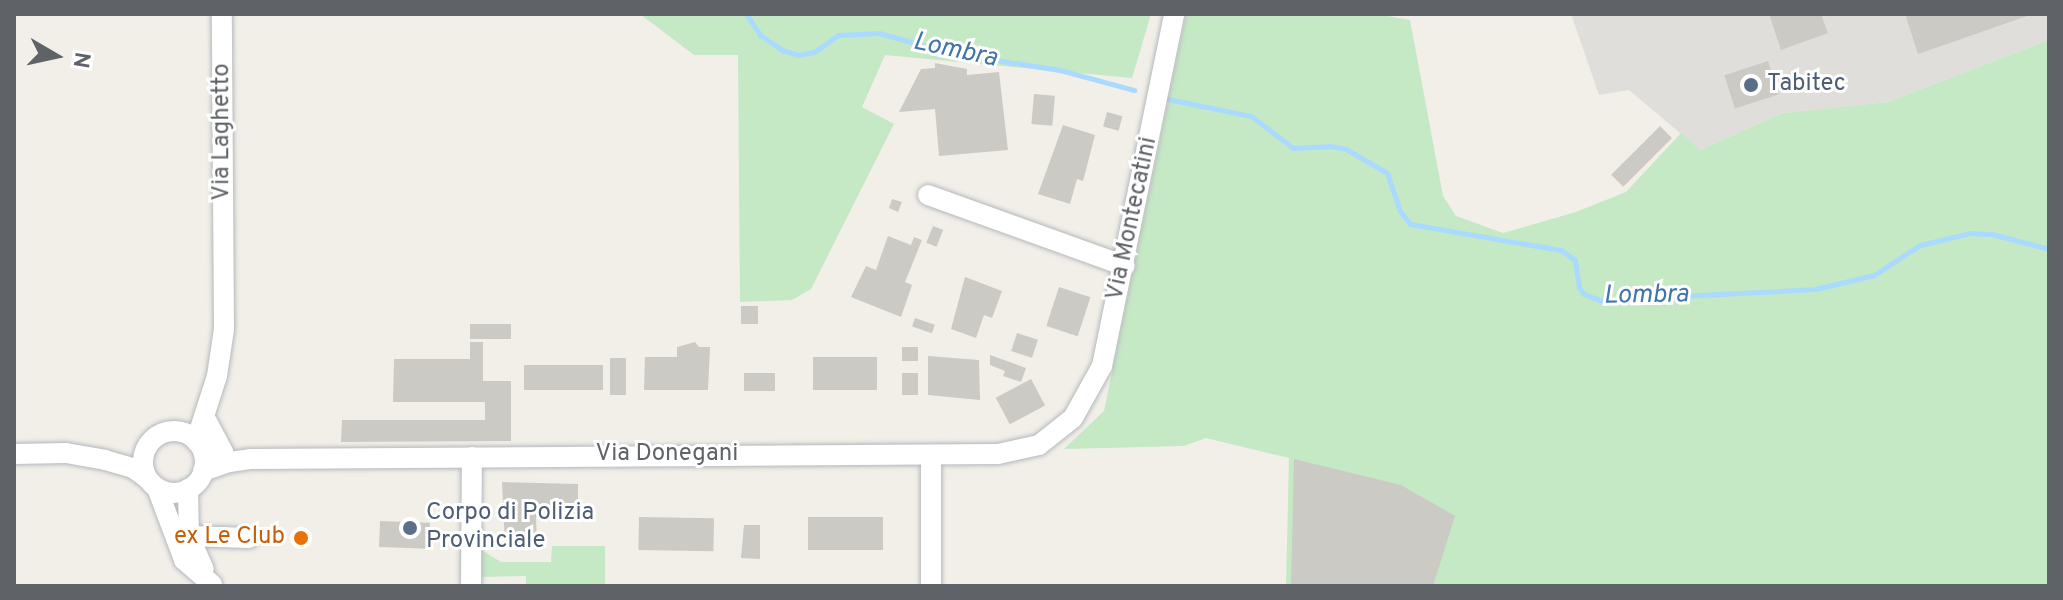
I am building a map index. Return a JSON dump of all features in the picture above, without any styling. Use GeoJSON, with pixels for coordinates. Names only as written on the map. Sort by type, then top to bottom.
{"type":"FeatureCollection","features":[{"type":"Feature","properties":{"kind":"street","name":"Via Laghetto"},"geometry":{"type":"LineString","coordinates":[[199,446],[224,329],[222,14]]}},
{"type":"Feature","properties":{"kind":"street","name":"Via Montecatini"},"geometry":{"type":"LineString","coordinates":[[1073,418],[1102,366],[1125,266],[1174,14]]}},
{"type":"Feature","properties":{"kind":"street"},"geometry":{"type":"LineString","coordinates":[[928,195],[1125,266]]}},
{"type":"Feature","properties":{"kind":"street"},"geometry":{"type":"LineString","coordinates":[[105,460],[124,457],[147,447],[156,437],[174,431],[212,391]]}},
{"type":"Feature","properties":{"kind":"street"},"geometry":{"type":"LineString","coordinates":[[205,418],[224,453]]}},
{"type":"Feature","properties":{"kind":"street","name":"Via Donegani"},"geometry":{"type":"LineString","coordinates":[[203,471],[250,459],[998,454],[1039,445],[1073,418]]}},
{"type":"Feature","properties":{"kind":"street"},"geometry":{"type":"LineString","coordinates":[[14,454],[66,453],[105,460],[133,468],[169,493],[188,489],[203,471],[199,446],[174,431]]}},
{"type":"Feature","properties":{"kind":"street","name":"Via Donegani"},"geometry":{"type":"LineString","coordinates":[[199,446],[250,459]]}},
{"type":"Feature","properties":{"kind":"street"},"geometry":{"type":"LineString","coordinates":[[147,447],[143,463],[184,560],[213,585]]}},
{"type":"Feature","properties":{"kind":"street"},"geometry":{"type":"LineString","coordinates":[[931,455],[931,586]]}},
{"type":"Feature","properties":{"kind":"street"},"geometry":{"type":"LineString","coordinates":[[471,586],[472,457]]}},
{"type":"Feature","properties":{"kind":"street"},"geometry":{"type":"LineString","coordinates":[[188,489],[189,536],[213,585]]}},
{"type":"Feature","properties":{"kind":"street"},"geometry":{"type":"LineString","coordinates":[[189,536],[249,538]]}},
{"type":"Feature","properties":{"kind":"shaded area"},"geometry":{"type":"Polygon","coordinates":[[[1571,14],[2049,14],[2049,40],[1888,102],[1783,113],[1700,150],[1629,90],[1599,95],[1571,14]]]}},
{"type":"Feature","properties":{"kind":"green space"},"geometry":{"type":"Polygon","coordinates":[[[640,14],[1151,14],[1132,78],[885,55],[862,107],[894,124],[811,289],[792,300],[740,302],[738,55],[694,55],[640,14]]]}},
{"type":"Feature","properties":{"kind":"green space"},"geometry":{"type":"Polygon","coordinates":[[[1186,14],[1377,14],[1410,20],[1443,196],[1456,216],[1503,233],[1576,212],[1626,192],[1681,133],[1700,150],[1783,113],[1888,102],[2049,40],[2049,586],[1286,586],[1289,458],[1206,438],[1184,446],[1064,449],[1104,411],[1186,14]]]}},
{"type":"Feature","properties":{"kind":"green space"},"geometry":{"type":"Polygon","coordinates":[[[552,546],[605,546],[605,586],[526,586],[526,576],[481,577],[481,550],[501,562],[551,562],[552,546]]]}},
{"type":"Feature","properties":{"kind":"building"},"geometry":{"type":"Polygon","coordinates":[[[1769,14],[1821,14],[1828,33],[1781,50],[1769,14]]]}},
{"type":"Feature","properties":{"kind":"building"},"geometry":{"type":"Polygon","coordinates":[[[1905,14],[2033,14],[1918,54],[1905,14]]]}},
{"type":"Feature","properties":{"kind":"building","name":"Tabitec"},"geometry":{"type":"Polygon","coordinates":[[[1768,61],[1779,94],[1735,109],[1724,75],[1768,61]]]}},
{"type":"Feature","properties":{"kind":"building"},"geometry":{"type":"Polygon","coordinates":[[[935,63],[967,69],[967,75],[999,72],[1008,150],[939,156],[935,109],[899,112],[921,69],[935,68],[935,63]]]}},
{"type":"Feature","properties":{"kind":"building"},"geometry":{"type":"Polygon","coordinates":[[[1034,94],[1055,96],[1052,126],[1031,124],[1034,94]]]}},
{"type":"Feature","properties":{"kind":"building"},"geometry":{"type":"Polygon","coordinates":[[[1107,112],[1122,116],[1119,131],[1103,126],[1107,112]]]}},
{"type":"Feature","properties":{"kind":"building"},"geometry":{"type":"Polygon","coordinates":[[[1063,125],[1095,135],[1083,181],[1077,179],[1070,204],[1038,194],[1063,125]]]}},
{"type":"Feature","properties":{"kind":"building"},"geometry":{"type":"Polygon","coordinates":[[[1660,126],[1672,138],[1623,187],[1611,175],[1660,126]]]}},
{"type":"Feature","properties":{"kind":"building"},"geometry":{"type":"Polygon","coordinates":[[[892,199],[902,202],[898,212],[889,208],[892,199]]]}},
{"type":"Feature","properties":{"kind":"building"},"geometry":{"type":"Polygon","coordinates":[[[933,226],[943,230],[936,247],[926,243],[933,226]]]}},
{"type":"Feature","properties":{"kind":"building"},"geometry":{"type":"Polygon","coordinates":[[[888,236],[911,245],[914,237],[922,240],[905,282],[912,285],[901,317],[851,297],[866,266],[876,270],[888,236]]]}},
{"type":"Feature","properties":{"kind":"building"},"geometry":{"type":"Polygon","coordinates":[[[965,277],[1002,291],[992,318],[984,315],[976,338],[951,329],[965,277]]]}},
{"type":"Feature","properties":{"kind":"building"},"geometry":{"type":"Polygon","coordinates":[[[1059,287],[1090,297],[1078,336],[1046,326],[1059,287]]]}},
{"type":"Feature","properties":{"kind":"building"},"geometry":{"type":"Polygon","coordinates":[[[741,306],[758,306],[758,324],[741,324],[741,306]]]}},
{"type":"Feature","properties":{"kind":"building"},"geometry":{"type":"Polygon","coordinates":[[[915,318],[935,325],[932,333],[912,327],[915,318]]]}},
{"type":"Feature","properties":{"kind":"building"},"geometry":{"type":"Polygon","coordinates":[[[470,324],[511,324],[511,339],[470,339],[470,324]]]}},
{"type":"Feature","properties":{"kind":"building"},"geometry":{"type":"Polygon","coordinates":[[[1017,333],[1038,340],[1032,358],[1011,351],[1017,333]]]}},
{"type":"Feature","properties":{"kind":"building"},"geometry":{"type":"Polygon","coordinates":[[[470,342],[483,342],[483,381],[511,381],[511,441],[341,442],[342,420],[485,420],[485,402],[393,402],[394,359],[470,359],[470,342]]]}},
{"type":"Feature","properties":{"kind":"building"},"geometry":{"type":"Polygon","coordinates":[[[695,342],[699,347],[710,347],[708,390],[644,390],[645,357],[677,357],[677,347],[695,342]]]}},
{"type":"Feature","properties":{"kind":"building"},"geometry":{"type":"Polygon","coordinates":[[[902,347],[918,347],[918,361],[902,361],[902,347]]]}},
{"type":"Feature","properties":{"kind":"building"},"geometry":{"type":"Polygon","coordinates":[[[990,355],[1026,368],[1021,382],[1003,376],[1005,371],[990,365],[990,355]]]}},
{"type":"Feature","properties":{"kind":"building"},"geometry":{"type":"Polygon","coordinates":[[[928,356],[979,360],[980,400],[928,395],[928,356]]]}},
{"type":"Feature","properties":{"kind":"building"},"geometry":{"type":"Polygon","coordinates":[[[813,357],[877,357],[877,390],[813,390],[813,357]]]}},
{"type":"Feature","properties":{"kind":"building"},"geometry":{"type":"Polygon","coordinates":[[[610,358],[626,358],[626,395],[610,395],[610,358]]]}},
{"type":"Feature","properties":{"kind":"building"},"geometry":{"type":"Polygon","coordinates":[[[524,365],[603,365],[603,390],[524,390],[524,365]]]}},
{"type":"Feature","properties":{"kind":"building"},"geometry":{"type":"Polygon","coordinates":[[[744,373],[775,373],[775,391],[744,391],[744,373]]]}},
{"type":"Feature","properties":{"kind":"building"},"geometry":{"type":"Polygon","coordinates":[[[902,373],[918,373],[918,395],[902,395],[902,373]]]}},
{"type":"Feature","properties":{"kind":"building"},"geometry":{"type":"Polygon","coordinates":[[[1031,379],[1045,405],[1010,424],[996,398],[1031,379]]]}},
{"type":"Feature","properties":{"kind":"building"},"geometry":{"type":"Polygon","coordinates":[[[1294,459],[1401,485],[1455,516],[1433,586],[1291,586],[1294,459]]]}},
{"type":"Feature","properties":{"kind":"building"},"geometry":{"type":"Polygon","coordinates":[[[502,482],[578,484],[578,517],[536,517],[537,545],[505,545],[502,482]]]}},
{"type":"Feature","properties":{"kind":"building"},"geometry":{"type":"Polygon","coordinates":[[[639,517],[714,518],[713,551],[638,550],[639,517]]]}},
{"type":"Feature","properties":{"kind":"building"},"geometry":{"type":"Polygon","coordinates":[[[808,517],[883,517],[883,550],[808,550],[808,517]]]}},
{"type":"Feature","properties":{"kind":"building"},"geometry":{"type":"Polygon","coordinates":[[[380,521],[430,523],[429,549],[379,547],[380,521]]]}},
{"type":"Feature","properties":{"kind":"building"},"geometry":{"type":"Polygon","coordinates":[[[744,525],[760,525],[760,559],[741,558],[744,525]]]}},
{"type":"Feature","properties":{"kind":"waterway","name":"Lombra"},"geometry":{"type":"LineString","coordinates":[[746,14],[760,35],[782,50],[798,55],[814,52],[838,35],[879,33],[950,53],[1060,70],[1134,90]]}},
{"type":"Feature","properties":{"kind":"waterway","name":"Lombra"},"geometry":{"type":"LineString","coordinates":[[1168,99],[1251,116],[1293,148],[1331,146],[1346,149],[1387,173],[1400,211],[1410,224],[1561,250],[1575,260],[1579,288],[1584,294],[1600,300],[1815,289],[1874,275],[1920,245],[1970,233],[1992,234],[2049,249]]}},
{"type":"Feature","properties":{"kind":"place","name":"Tabitec"},"geometry":{"type":"Point","coordinates":[1751,85]}},
{"type":"Feature","properties":{"kind":"place","name":"Corpo di Polizia Provinciale"},"geometry":{"type":"Point","coordinates":[410,528]}},
{"type":"Feature","properties":{"kind":"place","name":"ex Le Club"},"geometry":{"type":"Point","coordinates":[301,538]}}]}
